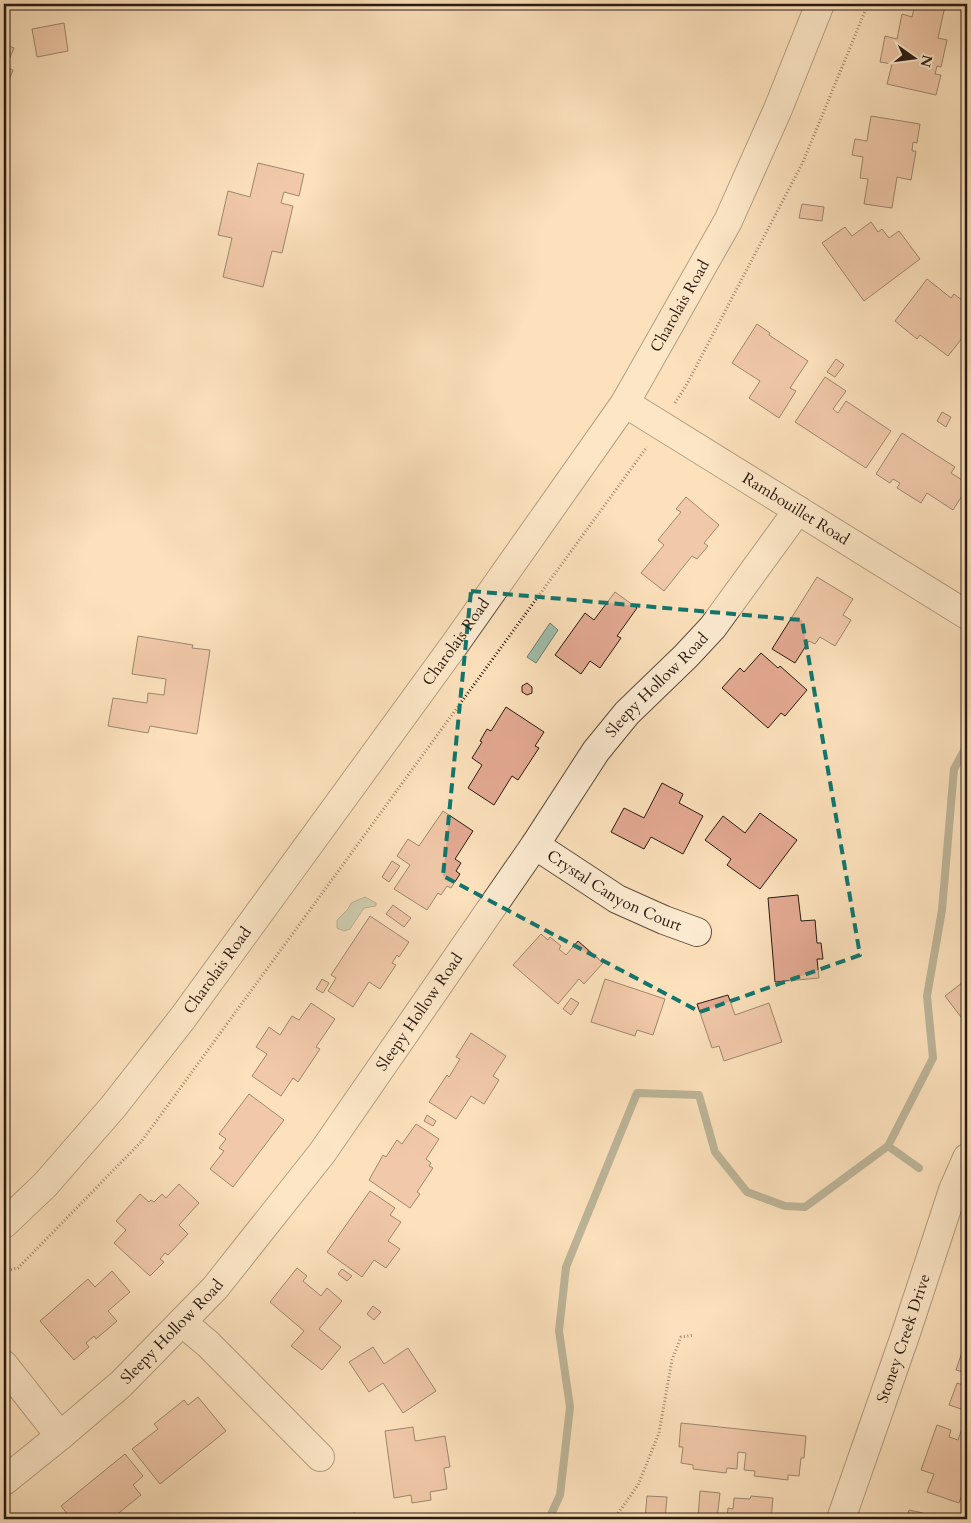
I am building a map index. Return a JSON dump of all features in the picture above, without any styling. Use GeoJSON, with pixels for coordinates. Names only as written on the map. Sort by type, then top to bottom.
{"type":"FeatureCollection","features":[{"type":"Feature","properties":{"kind":"street","name":"Charolais Road"},"geometry":{"type":"LineString","coordinates":[[4,1224],[45,1185],[113,1107],[182,1019],[456,644],[625,403],[728,221],[778,110],[820,4]]}},
{"type":"Feature","properties":{"kind":"street","name":"Rambouillet Road"},"geometry":{"type":"LineString","coordinates":[[625,403],[967,615]]}},
{"type":"Feature","properties":{"kind":"street","name":"Sleepy Hollow Road"},"geometry":{"type":"LineString","coordinates":[[4,1481],[121,1384],[214,1288],[322,1153],[535,846],[596,751],[627,712],[686,656],[713,627],[798,510]]}},
{"type":"Feature","properties":{"kind":"street","name":"Crystal Canyon Court"},"geometry":{"type":"LineString","coordinates":[[535,846],[617,900],[697,932]]}},
{"type":"Feature","properties":{"kind":"street","name":"Stoney Creek Drive"},"geometry":{"type":"LineString","coordinates":[[842,1519],[953,1190],[967,1158]]}},
{"type":"Feature","properties":{"kind":"street"},"geometry":{"type":"LineString","coordinates":[[182,1322],[208,1344],[320,1457]]}},
{"type":"Feature","properties":{"kind":"street"},"geometry":{"type":"LineString","coordinates":[[4,1365],[60,1436]]}},
{"type":"Feature","properties":{"kind":"path"},"geometry":{"type":"LineString","coordinates":[[614,1519],[638,1484],[659,1433],[672,1360],[681,1337],[694,1335]]}},
{"type":"Feature","properties":{"kind":"highlighted area"},"geometry":{"type":"Polygon","coordinates":[[[471,591],[802,620],[860,955],[700,1012],[443,876],[471,591]]]}},
{"type":"Feature","properties":{"kind":"shaded area"},"geometry":{"type":"Polygon","coordinates":[[[550,623],[558,630],[536,663],[527,657],[550,623]]]}},
{"type":"Feature","properties":{"kind":"shaded area"},"geometry":{"type":"Polygon","coordinates":[[[365,897],[376,903],[376,906],[364,908],[350,929],[344,931],[337,928],[337,920],[351,903],[365,897]]]}},
{"type":"Feature","properties":{"kind":"building"},"geometry":{"type":"Polygon","coordinates":[[[915,4],[945,6],[938,38],[947,40],[941,67],[937,66],[935,74],[941,75],[936,95],[887,84],[892,64],[880,62],[885,36],[897,39],[902,14],[912,17],[915,4]]]}},
{"type":"Feature","properties":{"kind":"building"},"geometry":{"type":"Polygon","coordinates":[[[64,23],[68,51],[37,57],[32,29],[64,23]]]}},
{"type":"Feature","properties":{"kind":"building"},"geometry":{"type":"Polygon","coordinates":[[[4,44],[14,48],[6,67],[13,70],[4,93],[4,44]]]}},
{"type":"Feature","properties":{"kind":"building"},"geometry":{"type":"Polygon","coordinates":[[[871,116],[920,124],[917,143],[913,142],[912,151],[916,151],[911,180],[897,177],[892,208],[864,204],[868,179],[860,178],[863,157],[852,155],[855,139],[867,141],[871,116]]]}},
{"type":"Feature","properties":{"kind":"building"},"geometry":{"type":"Polygon","coordinates":[[[258,163],[304,174],[299,196],[284,192],[281,203],[293,206],[282,253],[272,251],[263,287],[223,277],[232,238],[218,235],[228,191],[250,197],[258,163]]]}},
{"type":"Feature","properties":{"kind":"building"},"geometry":{"type":"Polygon","coordinates":[[[802,204],[824,207],[822,221],[799,218],[802,204]]]}},
{"type":"Feature","properties":{"kind":"building"},"geometry":{"type":"Polygon","coordinates":[[[871,222],[878,232],[882,229],[889,238],[899,231],[920,259],[864,301],[822,243],[845,227],[852,236],[871,222]]]}},
{"type":"Feature","properties":{"kind":"building"},"geometry":{"type":"Polygon","coordinates":[[[927,279],[951,298],[954,294],[967,304],[967,332],[948,356],[920,335],[917,339],[895,321],[927,279]]]}},
{"type":"Feature","properties":{"kind":"building"},"geometry":{"type":"Polygon","coordinates":[[[757,324],[770,333],[769,335],[808,361],[790,388],[796,391],[779,418],[749,398],[760,381],[732,363],[757,324]]]}},
{"type":"Feature","properties":{"kind":"building"},"geometry":{"type":"Polygon","coordinates":[[[836,359],[844,365],[835,377],[827,372],[836,359]]]}},
{"type":"Feature","properties":{"kind":"building"},"geometry":{"type":"Polygon","coordinates":[[[825,377],[846,391],[833,409],[838,413],[846,401],[891,431],[866,468],[795,422],[825,377]]]}},
{"type":"Feature","properties":{"kind":"building"},"geometry":{"type":"Polygon","coordinates":[[[942,412],[951,417],[946,427],[937,421],[942,412]]]}},
{"type":"Feature","properties":{"kind":"building"},"geometry":{"type":"Polygon","coordinates":[[[902,433],[955,467],[951,473],[967,483],[967,488],[953,510],[927,493],[921,503],[897,488],[900,483],[893,479],[890,483],[876,474],[902,433]]]}},
{"type":"Feature","properties":{"kind":"building"},"geometry":{"type":"Polygon","coordinates":[[[686,497],[719,525],[704,543],[708,546],[697,559],[692,556],[664,591],[641,573],[664,545],[658,540],[681,512],[676,509],[686,497]]]}},
{"type":"Feature","properties":{"kind":"building"},"geometry":{"type":"Polygon","coordinates":[[[817,577],[853,599],[843,615],[851,620],[835,646],[820,637],[815,644],[809,641],[795,663],[772,649],[817,577]]]}},
{"type":"Feature","properties":{"kind":"building"},"geometry":{"type":"Polygon","coordinates":[[[615,592],[637,608],[617,636],[621,638],[600,668],[590,661],[581,674],[555,655],[585,613],[594,620],[615,592]]]}},
{"type":"Feature","properties":{"kind":"building"},"geometry":{"type":"Polygon","coordinates":[[[138,636],[193,645],[192,648],[210,650],[197,734],[150,726],[148,733],[108,726],[113,698],[147,703],[148,693],[164,695],[166,679],[132,674],[138,636]]]}},
{"type":"Feature","properties":{"kind":"building"},"geometry":{"type":"Polygon","coordinates":[[[761,653],[778,668],[780,666],[807,690],[785,716],[781,713],[768,728],[722,688],[740,668],[744,672],[761,653]]]}},
{"type":"Feature","properties":{"kind":"building"},"geometry":{"type":"Polygon","coordinates":[[[527,683],[532,687],[532,693],[527,695],[522,692],[522,686],[527,683]]]}},
{"type":"Feature","properties":{"kind":"building"},"geometry":{"type":"Polygon","coordinates":[[[506,707],[544,732],[535,746],[539,748],[518,780],[512,776],[494,805],[468,788],[482,765],[472,758],[482,742],[480,741],[487,729],[491,731],[506,707]]]}},
{"type":"Feature","properties":{"kind":"building"},"geometry":{"type":"Polygon","coordinates":[[[662,783],[683,794],[679,803],[703,816],[683,854],[651,837],[644,849],[611,832],[624,808],[644,818],[662,783]]]}},
{"type":"Feature","properties":{"kind":"building"},"geometry":{"type":"Polygon","coordinates":[[[443,811],[473,831],[455,859],[461,863],[456,871],[460,874],[451,888],[447,886],[441,895],[438,893],[427,910],[394,889],[410,865],[397,856],[408,839],[419,846],[443,811]]]}},
{"type":"Feature","properties":{"kind":"building"},"geometry":{"type":"Polygon","coordinates":[[[760,813],[797,840],[760,889],[727,865],[731,859],[705,840],[723,816],[745,833],[760,813]]]}},
{"type":"Feature","properties":{"kind":"building"},"geometry":{"type":"Polygon","coordinates":[[[392,861],[400,866],[389,882],[382,877],[392,861]]]}},
{"type":"Feature","properties":{"kind":"building"},"geometry":{"type":"Polygon","coordinates":[[[798,895],[801,921],[815,920],[817,943],[821,943],[823,959],[817,959],[819,978],[775,982],[768,898],[798,895]]]}},
{"type":"Feature","properties":{"kind":"building"},"geometry":{"type":"Polygon","coordinates":[[[393,905],[411,918],[404,927],[386,914],[393,905]]]}},
{"type":"Feature","properties":{"kind":"building"},"geometry":{"type":"Polygon","coordinates":[[[370,916],[409,942],[399,957],[397,955],[392,963],[396,965],[380,989],[369,982],[353,1007],[328,991],[336,978],[331,975],[370,916]]]}},
{"type":"Feature","properties":{"kind":"building"},"geometry":{"type":"Polygon","coordinates":[[[541,934],[548,940],[550,937],[561,946],[559,949],[566,955],[578,941],[603,963],[584,984],[579,979],[558,1004],[513,965],[541,934]]]}},
{"type":"Feature","properties":{"kind":"building"},"geometry":{"type":"Polygon","coordinates":[[[322,979],[329,983],[323,993],[316,989],[322,979]]]}},
{"type":"Feature","properties":{"kind":"building"},"geometry":{"type":"Polygon","coordinates":[[[605,979],[665,999],[653,1035],[637,1030],[635,1036],[591,1022],[605,979]]]}},
{"type":"Feature","properties":{"kind":"building"},"geometry":{"type":"Polygon","coordinates":[[[967,979],[967,1025],[945,996],[967,979]]]}},
{"type":"Feature","properties":{"kind":"building"},"geometry":{"type":"Polygon","coordinates":[[[728,995],[735,1015],[769,1003],[782,1042],[724,1061],[719,1046],[712,1048],[697,1004],[728,995]]]}},
{"type":"Feature","properties":{"kind":"building"},"geometry":{"type":"Polygon","coordinates":[[[571,998],[579,1003],[571,1015],[563,1009],[571,998]]]}},
{"type":"Feature","properties":{"kind":"building"},"geometry":{"type":"Polygon","coordinates":[[[311,1003],[335,1019],[316,1047],[320,1049],[298,1082],[293,1078],[281,1096],[252,1076],[267,1054],[256,1047],[269,1027],[280,1035],[292,1016],[299,1020],[311,1003]]]}},
{"type":"Feature","properties":{"kind":"building"},"geometry":{"type":"Polygon","coordinates":[[[471,1033],[506,1056],[493,1076],[499,1080],[484,1104],[471,1096],[456,1119],[429,1102],[447,1075],[449,1077],[460,1059],[456,1057],[471,1033]]]}},
{"type":"Feature","properties":{"kind":"building"},"geometry":{"type":"Polygon","coordinates":[[[249,1094],[284,1120],[233,1187],[210,1169],[224,1151],[219,1148],[226,1139],[219,1134],[249,1094]]]}},
{"type":"Feature","properties":{"kind":"building"},"geometry":{"type":"Polygon","coordinates":[[[427,1115],[436,1121],[433,1126],[424,1121],[427,1115]]]}},
{"type":"Feature","properties":{"kind":"building"},"geometry":{"type":"Polygon","coordinates":[[[416,1124],[439,1139],[426,1159],[431,1163],[429,1166],[433,1168],[417,1192],[420,1194],[410,1208],[369,1180],[383,1155],[386,1157],[397,1140],[402,1144],[416,1124]]]}},
{"type":"Feature","properties":{"kind":"building"},"geometry":{"type":"Polygon","coordinates":[[[179,1184],[199,1203],[179,1225],[188,1234],[168,1255],[165,1253],[160,1259],[164,1262],[150,1276],[114,1243],[126,1230],[116,1221],[140,1194],[149,1202],[151,1200],[154,1202],[162,1194],[166,1198],[179,1184]]]}},
{"type":"Feature","properties":{"kind":"building"},"geometry":{"type":"Polygon","coordinates":[[[370,1191],[395,1208],[390,1215],[401,1222],[388,1241],[400,1249],[386,1268],[374,1260],[362,1277],[327,1252],[370,1191]]]}},
{"type":"Feature","properties":{"kind":"building"},"geometry":{"type":"Polygon","coordinates":[[[297,1268],[307,1276],[303,1281],[321,1296],[327,1288],[342,1301],[319,1329],[341,1347],[322,1370],[291,1346],[304,1331],[270,1302],[297,1268]]]}},
{"type":"Feature","properties":{"kind":"building"},"geometry":{"type":"Polygon","coordinates":[[[342,1269],[352,1276],[347,1281],[338,1274],[342,1269]]]}},
{"type":"Feature","properties":{"kind":"building"},"geometry":{"type":"Polygon","coordinates":[[[112,1271],[130,1292],[108,1311],[117,1321],[96,1339],[94,1336],[86,1343],[89,1347],[74,1360],[40,1321],[88,1279],[95,1287],[112,1271]]]}},
{"type":"Feature","properties":{"kind":"building"},"geometry":{"type":"Polygon","coordinates":[[[373,1306],[381,1312],[374,1320],[367,1314],[373,1306]]]}},
{"type":"Feature","properties":{"kind":"building"},"geometry":{"type":"Polygon","coordinates":[[[967,1337],[967,1373],[956,1370],[967,1337]]]}},
{"type":"Feature","properties":{"kind":"building"},"geometry":{"type":"Polygon","coordinates":[[[373,1347],[384,1364],[408,1348],[436,1391],[403,1413],[383,1383],[369,1392],[349,1362],[373,1347]]]}},
{"type":"Feature","properties":{"kind":"building"},"geometry":{"type":"Polygon","coordinates":[[[967,1373],[967,1411],[949,1405],[957,1383],[963,1385],[967,1373]]]}},
{"type":"Feature","properties":{"kind":"building"},"geometry":{"type":"Polygon","coordinates":[[[198,1397],[226,1431],[160,1484],[132,1449],[158,1429],[154,1424],[184,1400],[188,1405],[198,1397]]]}},
{"type":"Feature","properties":{"kind":"building"},"geometry":{"type":"Polygon","coordinates":[[[681,1423],[806,1436],[804,1458],[801,1458],[799,1476],[788,1475],[788,1480],[754,1476],[755,1471],[744,1470],[746,1453],[738,1452],[737,1469],[727,1468],[726,1473],[693,1469],[693,1465],[681,1463],[683,1447],[679,1447],[681,1423]]]}},
{"type":"Feature","properties":{"kind":"building"},"geometry":{"type":"Polygon","coordinates":[[[937,1425],[951,1430],[949,1437],[958,1440],[963,1426],[967,1427],[967,1486],[965,1485],[959,1503],[927,1492],[934,1474],[921,1470],[937,1425]]]}},
{"type":"Feature","properties":{"kind":"building"},"geometry":{"type":"Polygon","coordinates":[[[413,1427],[415,1441],[445,1436],[450,1467],[444,1468],[447,1489],[430,1492],[431,1500],[412,1503],[411,1495],[394,1498],[385,1431],[413,1427]]]}},
{"type":"Feature","properties":{"kind":"building"},"geometry":{"type":"Polygon","coordinates":[[[125,1454],[143,1476],[133,1485],[141,1495],[115,1516],[118,1519],[71,1519],[61,1506],[125,1454]]]}},
{"type":"Feature","properties":{"kind":"building"},"geometry":{"type":"Polygon","coordinates":[[[700,1491],[720,1493],[717,1519],[698,1519],[700,1491]]]}},
{"type":"Feature","properties":{"kind":"building"},"geometry":{"type":"Polygon","coordinates":[[[647,1496],[667,1497],[665,1519],[645,1519],[647,1496]]]}},
{"type":"Feature","properties":{"kind":"building"},"geometry":{"type":"Polygon","coordinates":[[[751,1496],[773,1498],[771,1519],[727,1519],[728,1508],[733,1509],[734,1498],[750,1499],[751,1496]]]}},
{"type":"Feature","properties":{"kind":"building"},"geometry":{"type":"Polygon","coordinates":[[[909,1510],[923,1513],[922,1519],[907,1519],[909,1510]]]}},
{"type":"Feature","properties":{"kind":"building"},"geometry":{"type":"Polygon","coordinates":[[[355,1513],[355,1518],[378,1515],[379,1519],[324,1519],[355,1513]]]}},
{"type":"Feature","properties":{"kind":"waterway"},"geometry":{"type":"LineString","coordinates":[[549,1519],[560,1495],[570,1407],[559,1331],[566,1267],[637,1093],[699,1095],[715,1152],[747,1192],[785,1206],[805,1207],[888,1146],[933,1058],[927,996],[942,910],[954,769],[967,745]]}},
{"type":"Feature","properties":{"kind":"waterway"},"geometry":{"type":"LineString","coordinates":[[888,1146],[919,1168]]}}]}
